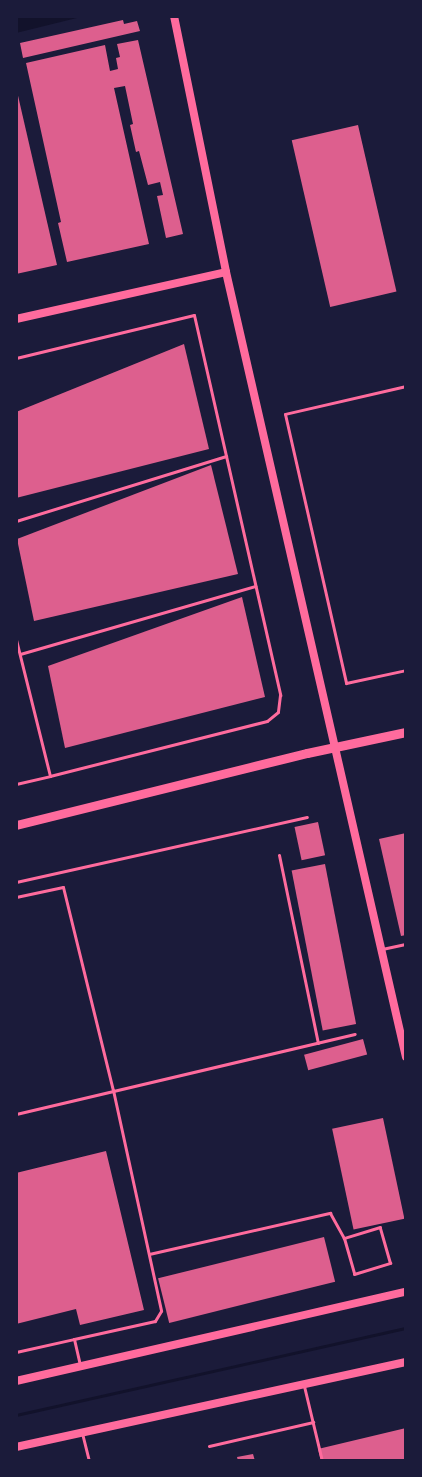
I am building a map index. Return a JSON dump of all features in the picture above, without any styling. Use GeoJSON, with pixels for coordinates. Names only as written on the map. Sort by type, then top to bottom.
{"type":"FeatureCollection","features":[{"type":"Feature","properties":{"kind":"main road"},"geometry":{"type":"LineString","coordinates":[[16,825],[336,747],[406,732]]}},
{"type":"Feature","properties":{"kind":"street"},"geometry":{"type":"LineString","coordinates":[[174,16],[226,272],[406,1057]]}},
{"type":"Feature","properties":{"kind":"street"},"geometry":{"type":"LineString","coordinates":[[16,318],[226,272]]}},
{"type":"Feature","properties":{"kind":"street"},"geometry":{"type":"LineString","coordinates":[[16,1380],[406,1292]]}},
{"type":"Feature","properties":{"kind":"street"},"geometry":{"type":"LineString","coordinates":[[16,1447],[406,1362]]}},
{"type":"Feature","properties":{"kind":"lane"},"geometry":{"type":"LineString","coordinates":[[16,358],[194,315],[280,695],[278,712],[273,718],[259,724],[16,784]]}},
{"type":"Feature","properties":{"kind":"lane"},"geometry":{"type":"LineString","coordinates":[[406,386],[285,414],[346,683],[406,670]]}},
{"type":"Feature","properties":{"kind":"lane"},"geometry":{"type":"LineString","coordinates":[[16,521],[226,456]]}},
{"type":"Feature","properties":{"kind":"lane"},"geometry":{"type":"LineString","coordinates":[[20,654],[255,586]]}},
{"type":"Feature","properties":{"kind":"lane"},"geometry":{"type":"LineString","coordinates":[[16,642],[50,776]]}},
{"type":"Feature","properties":{"kind":"lane"},"geometry":{"type":"LineString","coordinates":[[16,882],[307,817]]}},
{"type":"Feature","properties":{"kind":"lane"},"geometry":{"type":"LineString","coordinates":[[279,855],[318,1043]]}},
{"type":"Feature","properties":{"kind":"lane"},"geometry":{"type":"LineString","coordinates":[[16,897],[63,887],[113,1090],[161,1311],[155,1321],[16,1352]]}},
{"type":"Feature","properties":{"kind":"lane"},"geometry":{"type":"LineString","coordinates":[[382,949],[406,944]]}},
{"type":"Feature","properties":{"kind":"lane"},"geometry":{"type":"LineString","coordinates":[[16,1114],[355,1034]]}},
{"type":"Feature","properties":{"kind":"lane"},"geometry":{"type":"LineString","coordinates":[[149,1254],[330,1213],[344,1238],[354,1274],[390,1263],[380,1227],[344,1238]]}},
{"type":"Feature","properties":{"kind":"lane"},"geometry":{"type":"LineString","coordinates":[[74,1339],[80,1366]]}},
{"type":"Feature","properties":{"kind":"lane"},"geometry":{"type":"LineString","coordinates":[[303,1384],[322,1461]]}},
{"type":"Feature","properties":{"kind":"lane"},"geometry":{"type":"LineString","coordinates":[[209,1446],[313,1422]]}},
{"type":"Feature","properties":{"kind":"lane"},"geometry":{"type":"LineString","coordinates":[[82,1432],[88,1461]]}},
{"type":"Feature","properties":{"kind":"shaded area"},"geometry":{"type":"Polygon","coordinates":[[[16,16],[85,16],[16,33],[16,16]]]}},
{"type":"Feature","properties":{"kind":"building"},"geometry":{"type":"Polygon","coordinates":[[[123,20],[124,24],[137,21],[140,31],[23,58],[20,43],[123,20]]]}},
{"type":"Feature","properties":{"kind":"building"},"geometry":{"type":"Polygon","coordinates":[[[138,40],[183,234],[166,238],[157,196],[163,195],[160,182],[148,185],[139,151],[136,152],[130,125],[133,124],[125,86],[114,88],[149,244],[67,262],[58,223],[61,222],[26,63],[105,45],[110,71],[118,69],[116,58],[120,57],[117,44],[138,40]]]}},
{"type":"Feature","properties":{"kind":"building"},"geometry":{"type":"Polygon","coordinates":[[[16,87],[57,265],[16,274],[16,87]]]}},
{"type":"Feature","properties":{"kind":"building"},"geometry":{"type":"Polygon","coordinates":[[[358,125],[396,292],[330,307],[292,140],[358,125]]]}},
{"type":"Feature","properties":{"kind":"building"},"geometry":{"type":"Polygon","coordinates":[[[184,344],[209,449],[16,498],[16,412],[184,344]]]}},
{"type":"Feature","properties":{"kind":"building"},"geometry":{"type":"Polygon","coordinates":[[[211,465],[238,574],[34,621],[17,539],[211,465]]]}},
{"type":"Feature","properties":{"kind":"building"},"geometry":{"type":"Polygon","coordinates":[[[242,597],[265,697],[65,748],[48,666],[242,597]]]}},
{"type":"Feature","properties":{"kind":"building"},"geometry":{"type":"Polygon","coordinates":[[[318,822],[325,855],[302,860],[295,827],[318,822]]]}},
{"type":"Feature","properties":{"kind":"building"},"geometry":{"type":"Polygon","coordinates":[[[406,833],[406,935],[401,936],[379,839],[406,833]]]}},
{"type":"Feature","properties":{"kind":"building"},"geometry":{"type":"Polygon","coordinates":[[[325,864],[356,1024],[323,1030],[292,870],[325,864]]]}},
{"type":"Feature","properties":{"kind":"building"},"geometry":{"type":"Polygon","coordinates":[[[363,1039],[367,1054],[308,1070],[304,1055],[363,1039]]]}},
{"type":"Feature","properties":{"kind":"building"},"geometry":{"type":"Polygon","coordinates":[[[383,1118],[404,1219],[354,1230],[332,1129],[383,1118]]]}},
{"type":"Feature","properties":{"kind":"building"},"geometry":{"type":"Polygon","coordinates":[[[106,1151],[144,1310],[80,1325],[76,1309],[16,1324],[16,1173],[106,1151]]]}},
{"type":"Feature","properties":{"kind":"building"},"geometry":{"type":"Polygon","coordinates":[[[324,1237],[335,1282],[169,1323],[158,1278],[324,1237]]]}},
{"type":"Feature","properties":{"kind":"building"},"geometry":{"type":"Polygon","coordinates":[[[406,1428],[406,1461],[321,1461],[318,1449],[406,1428]]]}},
{"type":"Feature","properties":{"kind":"building"},"geometry":{"type":"Polygon","coordinates":[[[253,1454],[255,1461],[238,1461],[237,1457],[253,1454]]]}},
{"type":"Feature","properties":{"kind":"waterway"},"geometry":{"type":"LineString","coordinates":[[16,1415],[406,1328]]}}]}
